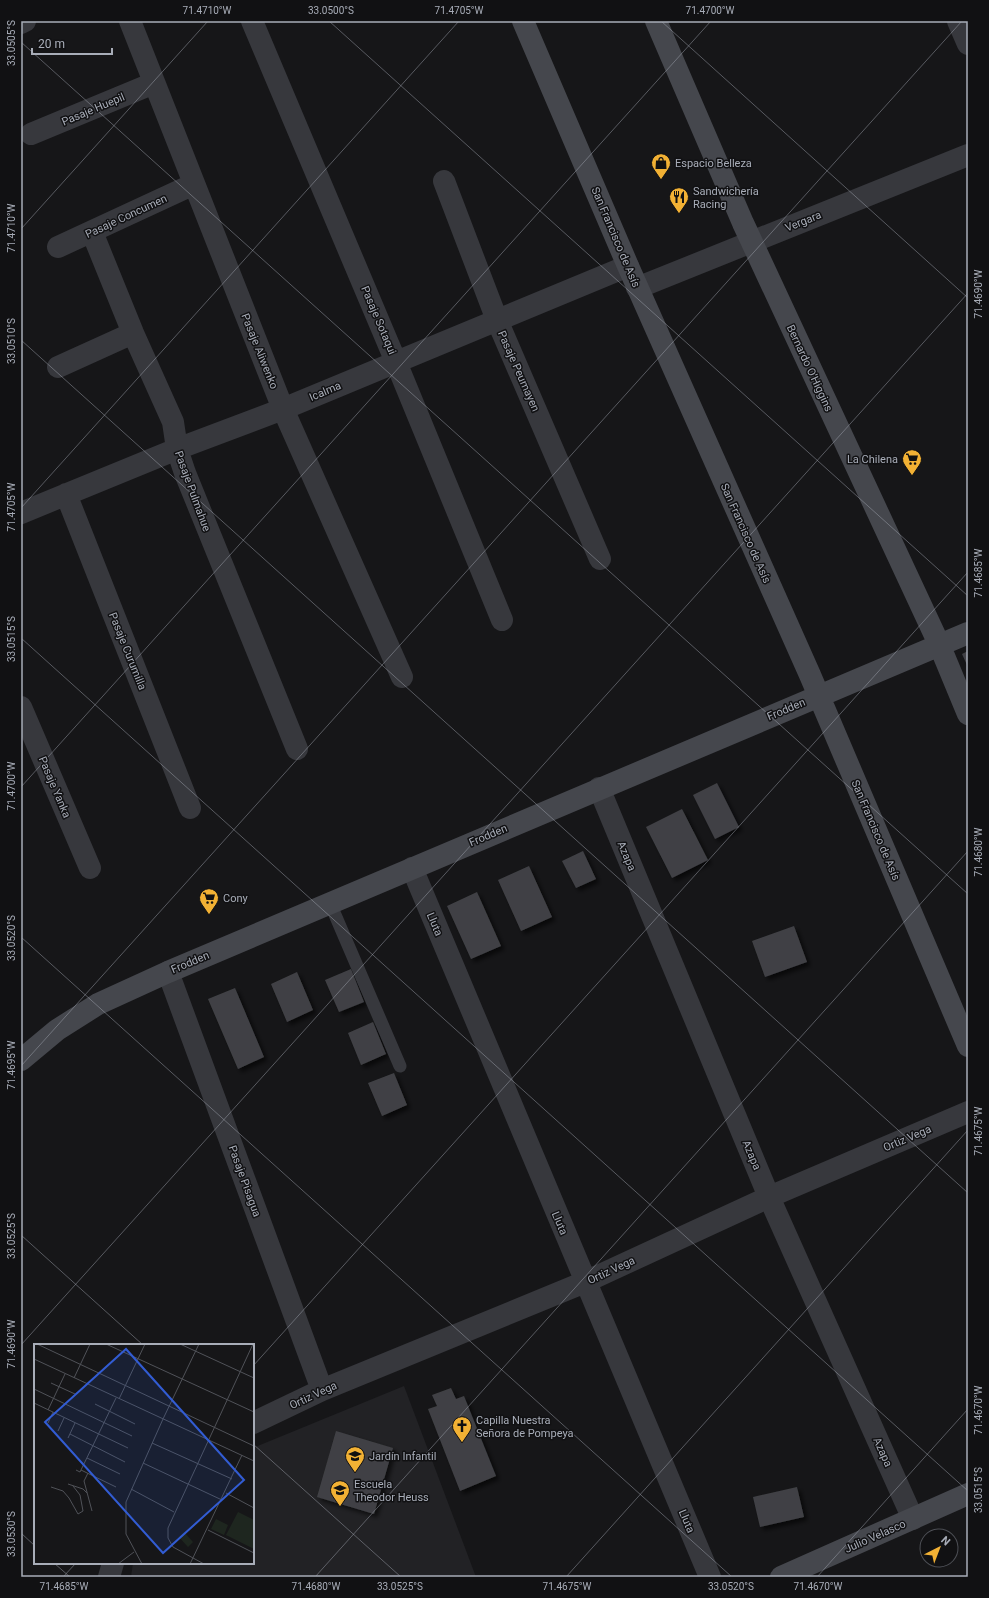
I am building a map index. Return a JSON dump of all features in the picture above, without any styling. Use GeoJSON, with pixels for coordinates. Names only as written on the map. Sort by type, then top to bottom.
{"type":"FeatureCollection","features":[{"type":"Feature","properties":{"kind":"main road","name":"San Francisco de Asís"},"geometry":{"type":"LineString","coordinates":[[523,21],[637,288],[818,695],[968,1046]]}},
{"type":"Feature","properties":{"kind":"main road","name":"Bernardo O'Higgins"},"geometry":{"type":"LineString","coordinates":[[656,21],[752,242],[939,644],[968,714]]}},
{"type":"Feature","properties":{"kind":"main road","name":"Frodden"},"geometry":{"type":"LineString","coordinates":[[21,1060],[57,1030],[98,1004],[168,972],[818,695],[968,633]]}},
{"type":"Feature","properties":{"kind":"main road","name":"Julio Velasco"},"geometry":{"type":"LineString","coordinates":[[785,1576],[968,1494]]}},
{"type":"Feature","properties":{"kind":"street"},"geometry":{"type":"LineString","coordinates":[[21,23],[25,21]]}},
{"type":"Feature","properties":{"kind":"street","name":"Pasaje Aliwenko"},"geometry":{"type":"LineString","coordinates":[[130,21],[283,409],[402,677]]}},
{"type":"Feature","properties":{"kind":"street","name":"Pasaje Sotaqui"},"geometry":{"type":"LineString","coordinates":[[252,21],[396,362],[502,620]]}},
{"type":"Feature","properties":{"kind":"street"},"geometry":{"type":"LineString","coordinates":[[958,21],[968,44]]}},
{"type":"Feature","properties":{"kind":"street","name":"Pasaje Huepil"},"geometry":{"type":"LineString","coordinates":[[31,134],[154,83]]}},
{"type":"Feature","properties":{"kind":"street","name":"Vergara"},"geometry":{"type":"LineString","coordinates":[[637,288],[968,155]]}},
{"type":"Feature","properties":{"kind":"street","name":"Pasaje Peumayen"},"geometry":{"type":"LineString","coordinates":[[444,181],[497,320],[600,559]]}},
{"type":"Feature","properties":{"kind":"street","name":"Pasaje Concumen"},"geometry":{"type":"LineString","coordinates":[[58,247],[194,184]]}},
{"type":"Feature","properties":{"kind":"street","name":"Pasaje Pulmahue"},"geometry":{"type":"LineString","coordinates":[[92,232],[133,333],[173,422],[177,449],[185,473],[297,749]]}},
{"type":"Feature","properties":{"kind":"street","name":"Icalma"},"geometry":{"type":"LineString","coordinates":[[21,513],[177,449],[283,409],[628,266]]}},
{"type":"Feature","properties":{"kind":"street"},"geometry":{"type":"LineString","coordinates":[[58,368],[133,333]]}},
{"type":"Feature","properties":{"kind":"street","name":"Pasaje Curumilla"},"geometry":{"type":"LineString","coordinates":[[66,494],[190,808]]}},
{"type":"Feature","properties":{"kind":"street","name":"Pasaje Yanka"},"geometry":{"type":"LineString","coordinates":[[21,707],[90,868]]}},
{"type":"Feature","properties":{"kind":"street","name":"Azapa"},"geometry":{"type":"LineString","coordinates":[[599,788],[769,1197],[913,1519]]}},
{"type":"Feature","properties":{"kind":"street","name":"Lluta"},"geometry":{"type":"LineString","coordinates":[[412,868],[710,1577]]}},
{"type":"Feature","properties":{"kind":"street","name":"Pasaje Pisagua"},"geometry":{"type":"LineString","coordinates":[[168,972],[322,1390]]}},
{"type":"Feature","properties":{"kind":"street","name":"Ortiz Vega"},"geometry":{"type":"LineString","coordinates":[[254,1423],[322,1390],[585,1282],[769,1197],[968,1112]]}},
{"type":"Feature","properties":{"kind":"street"},"geometry":{"type":"LineString","coordinates":[[109,1577],[112,1564]]}},
{"type":"Feature","properties":{"kind":"lane"},"geometry":{"type":"LineString","coordinates":[[330,903],[400,1066]]}},
{"type":"Feature","properties":{"kind":"shaded area","name":"Escuela Theodor Heuss"},"geometry":{"type":"Polygon","coordinates":[[[404,1386],[476,1577],[131,1577],[133,1564],[254,1564],[254,1448],[404,1386]]]}},
{"type":"Feature","properties":{"kind":"building"},"geometry":{"type":"Polygon","coordinates":[[[968,651],[968,667],[962,654],[968,651]]]}},
{"type":"Feature","properties":{"kind":"building"},"geometry":{"type":"Polygon","coordinates":[[[717,783],[739,827],[715,839],[693,795],[717,783]]]}},
{"type":"Feature","properties":{"kind":"building"},"geometry":{"type":"Polygon","coordinates":[[[682,809],[708,860],[672,878],[646,827],[682,809]]]}},
{"type":"Feature","properties":{"kind":"building"},"geometry":{"type":"Polygon","coordinates":[[[583,851],[596,879],[576,888],[562,861],[583,851]]]}},
{"type":"Feature","properties":{"kind":"building"},"geometry":{"type":"Polygon","coordinates":[[[529,866],[552,917],[521,931],[498,880],[529,866]]]}},
{"type":"Feature","properties":{"kind":"building"},"geometry":{"type":"Polygon","coordinates":[[[477,892],[501,946],[471,959],[447,906],[477,892]]]}},
{"type":"Feature","properties":{"kind":"building"},"geometry":{"type":"Polygon","coordinates":[[[794,926],[807,962],[765,977],[752,941],[794,926]]]}},
{"type":"Feature","properties":{"kind":"building"},"geometry":{"type":"Polygon","coordinates":[[[351,969],[364,1002],[339,1012],[325,980],[351,969]]]}},
{"type":"Feature","properties":{"kind":"building"},"geometry":{"type":"Polygon","coordinates":[[[297,972],[313,1010],[287,1022],[271,984],[297,972]]]}},
{"type":"Feature","properties":{"kind":"building"},"geometry":{"type":"Polygon","coordinates":[[[235,988],[264,1057],[238,1069],[208,999],[235,988]]]}},
{"type":"Feature","properties":{"kind":"building"},"geometry":{"type":"Polygon","coordinates":[[[373,1022],[386,1054],[361,1065],[348,1033],[373,1022]]]}},
{"type":"Feature","properties":{"kind":"building"},"geometry":{"type":"Polygon","coordinates":[[[394,1073],[407,1105],[382,1116],[368,1083],[394,1073]]]}},
{"type":"Feature","properties":{"kind":"building","name":"Capilla Nuestra Señora de Pompeya"},"geometry":{"type":"Polygon","coordinates":[[[451,1388],[456,1399],[464,1396],[496,1476],[460,1491],[428,1409],[437,1406],[432,1395],[451,1388]]]}},
{"type":"Feature","properties":{"kind":"building","name":"Jardín Infantil"},"geometry":{"type":"Polygon","coordinates":[[[336,1431],[393,1448],[374,1514],[317,1497],[336,1431]]]}},
{"type":"Feature","properties":{"kind":"building"},"geometry":{"type":"Polygon","coordinates":[[[797,1487],[804,1517],[760,1527],[753,1497],[797,1487]]]}},
{"type":"Feature","properties":{"kind":"place","name":"Espacio Belleza"},"geometry":{"type":"Point","coordinates":[661,180]}},
{"type":"Feature","properties":{"kind":"place","name":"Sandwichería Racing"},"geometry":{"type":"Point","coordinates":[679,214]}},
{"type":"Feature","properties":{"kind":"place","name":"La Chilena"},"geometry":{"type":"Point","coordinates":[912,476]}},
{"type":"Feature","properties":{"kind":"place","name":"Cony"},"geometry":{"type":"Point","coordinates":[209,915]}},
{"type":"Feature","properties":{"kind":"place","name":"Capilla Nuestra Señora de Pompeya"},"geometry":{"type":"Point","coordinates":[462,1443]}},
{"type":"Feature","properties":{"kind":"place","name":"Jardín Infantil"},"geometry":{"type":"Point","coordinates":[355,1473]}},
{"type":"Feature","properties":{"kind":"place","name":"Escuela Theodor Heuss"},"geometry":{"type":"Point","coordinates":[340,1507]}}]}
